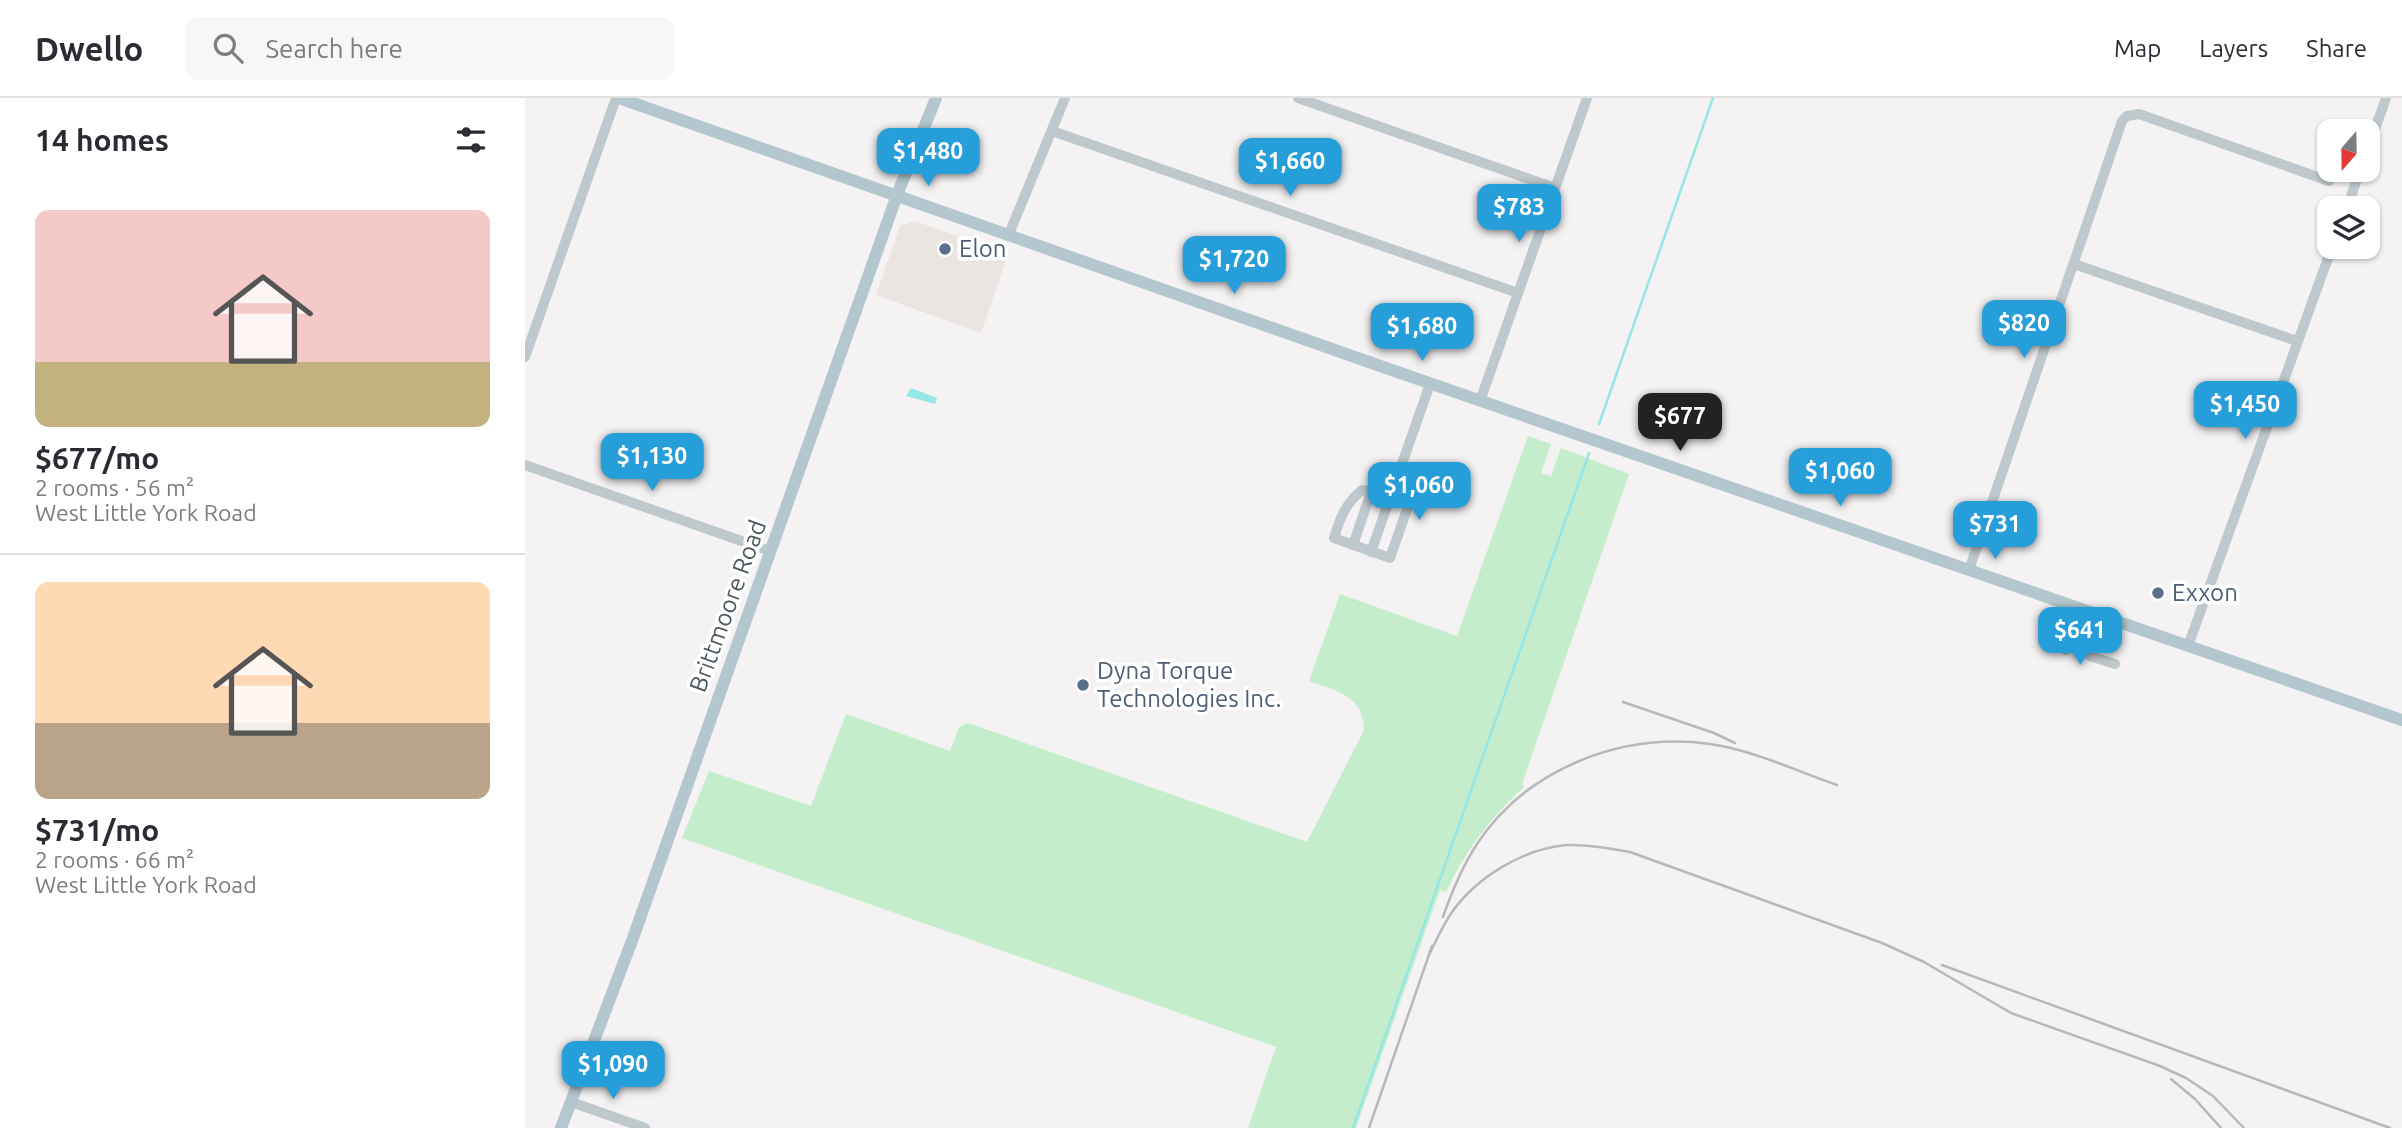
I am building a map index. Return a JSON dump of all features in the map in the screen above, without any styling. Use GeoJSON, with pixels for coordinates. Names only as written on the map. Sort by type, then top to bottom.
{"type":"FeatureCollection","features":[{"type":"Feature","properties":{"kind":"main road"},"geometry":{"type":"LineString","coordinates":[[618,98],[1430,384],[2402,720]]}},
{"type":"Feature","properties":{"kind":"main road","name":"Brittmoore Road"},"geometry":{"type":"LineString","coordinates":[[561,1128],[633,937],[897,195],[936,98]]}},
{"type":"Feature","properties":{"kind":"street"},"geometry":{"type":"LineString","coordinates":[[525,356],[618,98]]}},
{"type":"Feature","properties":{"kind":"street"},"geometry":{"type":"LineString","coordinates":[[1009,234],[1065,98]]}},
{"type":"Feature","properties":{"kind":"street"},"geometry":{"type":"LineString","coordinates":[[1298,98],[1555,188]]}},
{"type":"Feature","properties":{"kind":"street"},"geometry":{"type":"LineString","coordinates":[[1480,401],[1587,98]]}},
{"type":"Feature","properties":{"kind":"street"},"geometry":{"type":"LineString","coordinates":[[2379,119],[2386,98]]}},
{"type":"Feature","properties":{"kind":"street"},"geometry":{"type":"LineString","coordinates":[[1969,570],[2122,121],[2127,116],[2139,114],[2317,177]]}},
{"type":"Feature","properties":{"kind":"street"},"geometry":{"type":"LineString","coordinates":[[1052,131],[1518,293]]}},
{"type":"Feature","properties":{"kind":"street"},"geometry":{"type":"LineString","coordinates":[[2188,646],[2328,259]]}},
{"type":"Feature","properties":{"kind":"street"},"geometry":{"type":"LineString","coordinates":[[2074,264],[2297,341]]}},
{"type":"Feature","properties":{"kind":"street"},"geometry":{"type":"LineString","coordinates":[[1371,552],[1430,384]]}},
{"type":"Feature","properties":{"kind":"street"},"geometry":{"type":"LineString","coordinates":[[525,465],[770,551]]}},
{"type":"Feature","properties":{"kind":"street"},"geometry":{"type":"LineString","coordinates":[[1391,495],[1362,490],[1349,500],[1333,538],[1388,558],[1391,556],[1419,475],[1401,467]]}},
{"type":"Feature","properties":{"kind":"street"},"geometry":{"type":"LineString","coordinates":[[1353,545],[1371,492]]}},
{"type":"Feature","properties":{"kind":"street"},"geometry":{"type":"LineString","coordinates":[[2045,642],[2052,629]]}},
{"type":"Feature","properties":{"kind":"street"},"geometry":{"type":"LineString","coordinates":[[2066,650],[2073,637]]}},
{"type":"Feature","properties":{"kind":"street"},"geometry":{"type":"LineString","coordinates":[[2095,642],[2090,656],[2115,664]]}},
{"type":"Feature","properties":{"kind":"street"},"geometry":{"type":"LineString","coordinates":[[571,1102],[645,1128]]}},
{"type":"Feature","properties":{"kind":"shaded area"},"geometry":{"type":"Polygon","coordinates":[[[915,221],[1008,254],[981,333],[876,295],[900,226],[915,221]]]}},
{"type":"Feature","properties":{"kind":"green space"},"geometry":{"type":"Polygon","coordinates":[[[1528,436],[1551,444],[1541,473],[1551,476],[1561,448],[1629,474],[1522,784],[1524,787],[1480,835],[1446,892],[1440,890],[1356,1128],[1248,1128],[1276,1047],[682,838],[709,771],[811,806],[846,714],[950,751],[959,727],[968,723],[1307,842],[1364,730],[1359,709],[1354,702],[1347,696],[1309,681],[1340,594],[1457,636],[1528,436]]]}},
{"type":"Feature","properties":{"kind":"water"},"geometry":{"type":"Polygon","coordinates":[[[911,388],[937,398],[935,404],[906,396],[911,388]]]}},
{"type":"Feature","properties":{"kind":"waterway"},"geometry":{"type":"LineString","coordinates":[[1599,424],[1713,98]]}},
{"type":"Feature","properties":{"kind":"waterway"},"geometry":{"type":"LineString","coordinates":[[1353,1128],[1589,453]]}},
{"type":"Feature","properties":{"kind":"railway"},"geometry":{"type":"LineString","coordinates":[[1623,702],[1714,733],[1735,743]]}},
{"type":"Feature","properties":{"kind":"railway"},"geometry":{"type":"LineString","coordinates":[[1443,917],[1467,861],[1498,817],[1522,795],[1549,776],[1579,761],[1611,750],[1643,744],[1710,744],[1758,756],[1837,785]]}},
{"type":"Feature","properties":{"kind":"railway"},"geometry":{"type":"LineString","coordinates":[[1429,955],[1462,899],[1502,867],[1534,852],[1566,845],[1630,852],[1882,943],[1924,962],[2011,1013],[2160,1066],[2186,1078],[2213,1096],[2244,1128]]}},
{"type":"Feature","properties":{"kind":"railway"},"geometry":{"type":"LineString","coordinates":[[1369,1128],[1432,946]]}},
{"type":"Feature","properties":{"kind":"railway"},"geometry":{"type":"LineString","coordinates":[[1942,965],[2390,1128]]}},
{"type":"Feature","properties":{"kind":"railway"},"geometry":{"type":"LineString","coordinates":[[2171,1079],[2195,1099],[2221,1128]]}},
{"type":"Feature","properties":{"kind":"place","name":"Elon"},"geometry":{"type":"Point","coordinates":[945,249]}},
{"type":"Feature","properties":{"kind":"place","name":"Exxon"},"geometry":{"type":"Point","coordinates":[2158,593]}},
{"type":"Feature","properties":{"kind":"place","name":"Dyna Torque Technologies Inc."},"geometry":{"type":"Point","coordinates":[1083,685]}}]}
